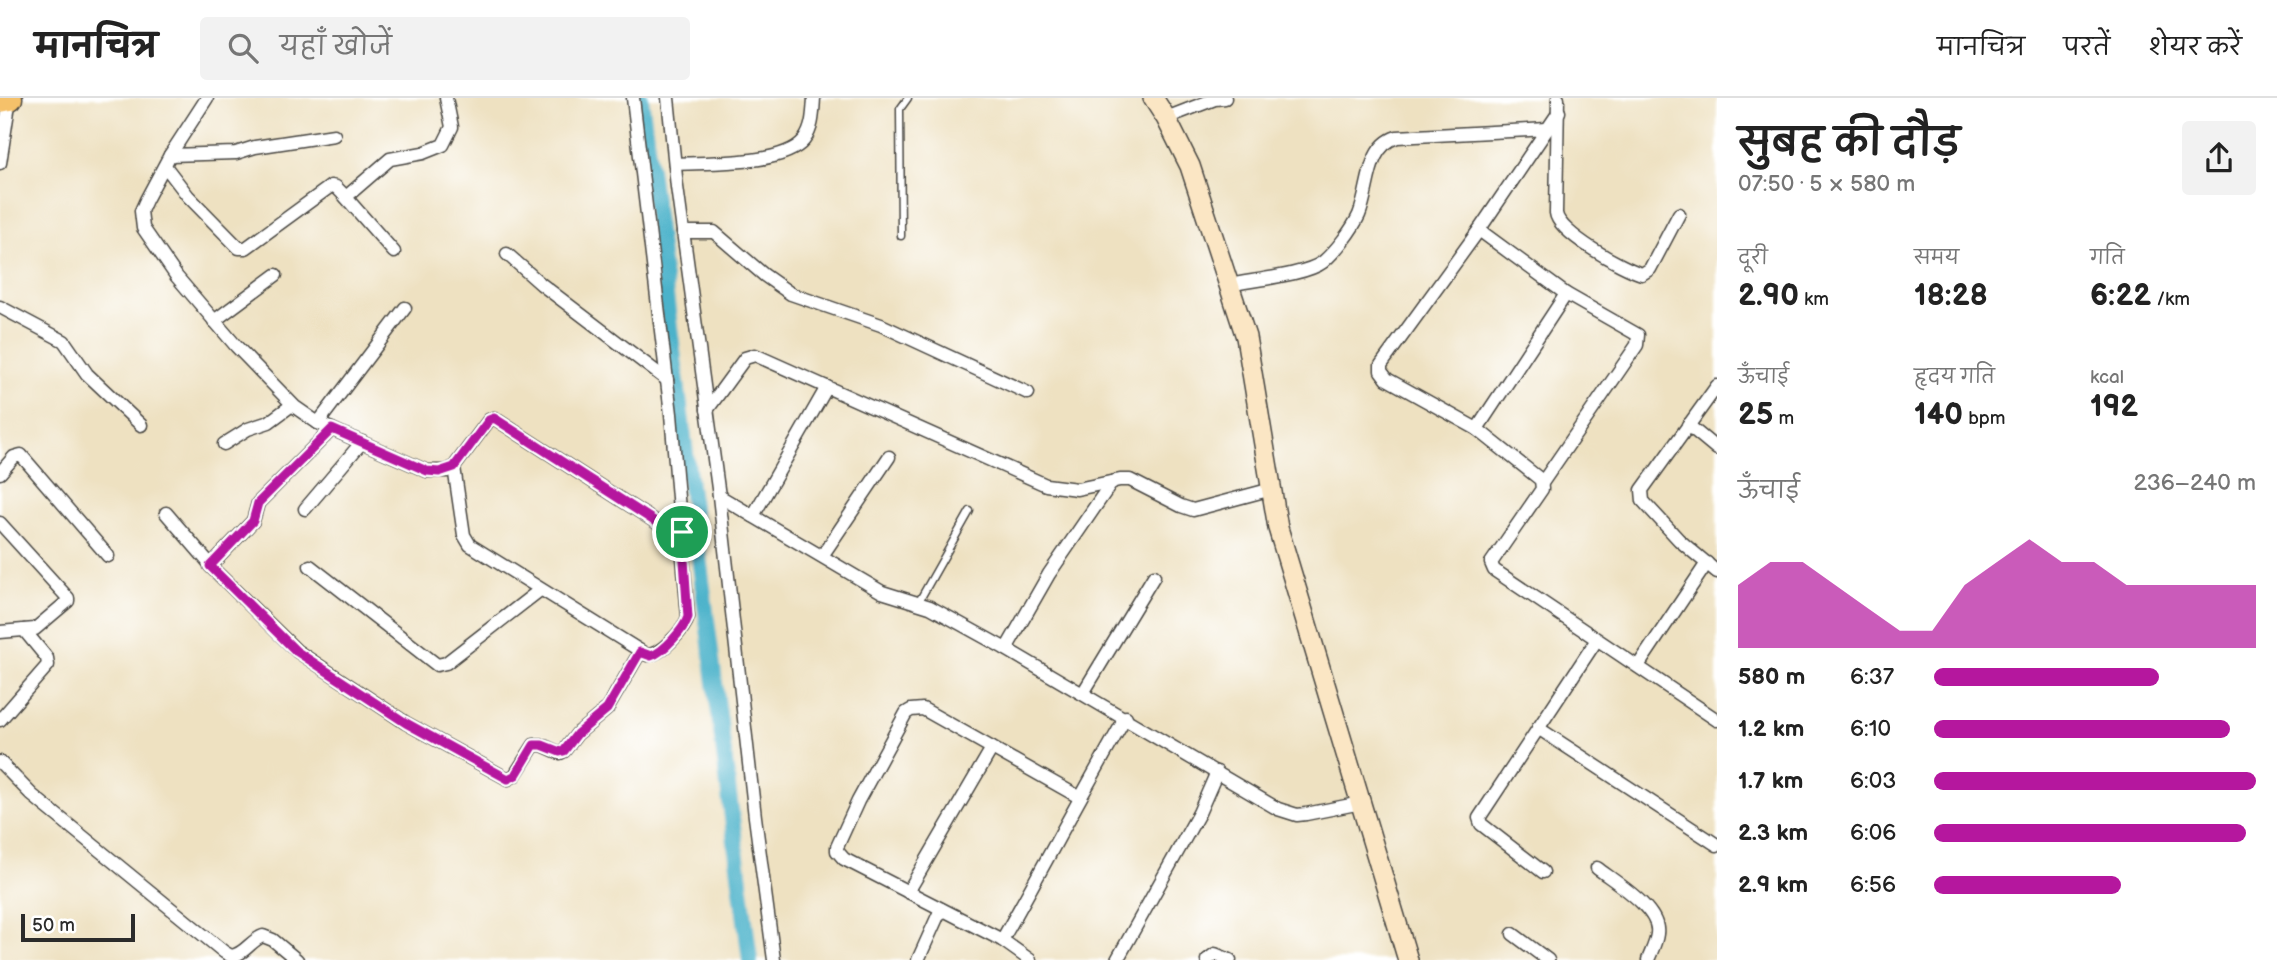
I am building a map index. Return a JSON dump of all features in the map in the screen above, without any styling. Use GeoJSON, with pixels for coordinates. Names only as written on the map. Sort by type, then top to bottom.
{"type":"FeatureCollection","features":[{"type":"Feature","properties":{"kind":"highway"},"geometry":{"type":"LineString","coordinates":[[0,100],[10,98]]}},
{"type":"Feature","properties":{"kind":"street"},"geometry":{"type":"LineString","coordinates":[[0,163],[10,98]]}},
{"type":"Feature","properties":{"kind":"street"},"geometry":{"type":"LineString","coordinates":[[206,98],[146,200],[140,219],[143,228],[177,277],[292,405],[318,423],[427,471],[439,472],[454,467],[489,420],[494,418],[662,526],[682,532]]}},
{"type":"Feature","properties":{"kind":"street"},"geometry":{"type":"LineString","coordinates":[[346,197],[390,159],[423,153],[443,145],[452,127],[446,98]]}},
{"type":"Feature","properties":{"kind":"street"},"geometry":{"type":"LineString","coordinates":[[454,467],[466,540],[470,545],[640,652],[651,656],[658,654],[688,620],[667,380],[633,98]]}},
{"type":"Feature","properties":{"kind":"street"},"geometry":{"type":"LineString","coordinates":[[668,98],[775,960]]}},
{"type":"Feature","properties":{"kind":"street"},"geometry":{"type":"LineString","coordinates":[[675,164],[746,160],[781,154],[795,148],[811,127],[814,98]]}},
{"type":"Feature","properties":{"kind":"street"},"geometry":{"type":"LineString","coordinates":[[1153,98],[1166,118],[1189,166],[1246,337],[1278,528],[1361,803],[1403,956]]}},
{"type":"Feature","properties":{"kind":"street"},"geometry":{"type":"LineString","coordinates":[[1166,118],[1215,98],[1225,98]]}},
{"type":"Feature","properties":{"kind":"street"},"geometry":{"type":"LineString","coordinates":[[1558,98],[1556,218],[1563,226],[1606,257],[1644,274],[1650,269],[1679,214]]}},
{"type":"Feature","properties":{"kind":"street"},"geometry":{"type":"LineString","coordinates":[[1559,112],[1479,230],[1381,365],[1381,371],[1387,379],[1477,429],[1542,483],[1542,489],[1491,565],[1494,570],[1717,720]]}},
{"type":"Feature","properties":{"kind":"street"},"geometry":{"type":"LineString","coordinates":[[1229,285],[1305,270],[1324,261],[1357,218],[1376,155],[1388,141],[1397,137],[1546,129]]}},
{"type":"Feature","properties":{"kind":"street"},"geometry":{"type":"LineString","coordinates":[[168,161],[236,153],[255,146],[334,135]]}},
{"type":"Feature","properties":{"kind":"street"},"geometry":{"type":"LineString","coordinates":[[168,161],[188,196],[239,248],[331,186],[336,187],[346,197],[394,252]]}},
{"type":"Feature","properties":{"kind":"street"},"geometry":{"type":"LineString","coordinates":[[1479,230],[1566,294],[1638,335],[1639,340],[1542,483]]}},
{"type":"Feature","properties":{"kind":"street"},"geometry":{"type":"LineString","coordinates":[[683,232],[714,232],[790,294],[881,325],[1028,393]]}},
{"type":"Feature","properties":{"kind":"street"},"geometry":{"type":"LineString","coordinates":[[507,254],[617,344],[667,380]]}},
{"type":"Feature","properties":{"kind":"street"},"geometry":{"type":"LineString","coordinates":[[214,321],[276,275]]}},
{"type":"Feature","properties":{"kind":"street"},"geometry":{"type":"LineString","coordinates":[[1477,429],[1566,294]]}},
{"type":"Feature","properties":{"kind":"street"},"geometry":{"type":"LineString","coordinates":[[0,307],[64,341],[87,374],[141,425]]}},
{"type":"Feature","properties":{"kind":"street"},"geometry":{"type":"LineString","coordinates":[[318,423],[405,308]]}},
{"type":"Feature","properties":{"kind":"street"},"geometry":{"type":"LineString","coordinates":[[707,410],[745,358],[750,355],[759,356],[1046,485],[1077,489],[1130,480],[1193,510],[1272,489]]}},
{"type":"Feature","properties":{"kind":"street"},"geometry":{"type":"LineString","coordinates":[[1717,386],[1649,480],[1642,495],[1643,501],[1679,540],[1717,572]]}},
{"type":"Feature","properties":{"kind":"street"},"geometry":{"type":"LineString","coordinates":[[753,516],[827,387]]}},
{"type":"Feature","properties":{"kind":"street"},"geometry":{"type":"LineString","coordinates":[[224,444],[248,429],[278,416],[292,405]]}},
{"type":"Feature","properties":{"kind":"street"},"geometry":{"type":"LineString","coordinates":[[1688,425],[1717,449]]}},
{"type":"Feature","properties":{"kind":"street"},"geometry":{"type":"LineString","coordinates":[[210,565],[253,521],[258,503],[332,429]]}},
{"type":"Feature","properties":{"kind":"street"},"geometry":{"type":"LineString","coordinates":[[305,509],[362,442]]}},
{"type":"Feature","properties":{"kind":"street"},"geometry":{"type":"LineString","coordinates":[[0,473],[14,457],[21,455],[107,556]]}},
{"type":"Feature","properties":{"kind":"street"},"geometry":{"type":"LineString","coordinates":[[822,556],[889,457]]}},
{"type":"Feature","properties":{"kind":"street"},"geometry":{"type":"LineString","coordinates":[[1006,649],[1049,574],[1112,482]]}},
{"type":"Feature","properties":{"kind":"street"},"geometry":{"type":"LineString","coordinates":[[719,496],[883,592],[930,607],[1006,649],[1278,810],[1297,815],[1361,803]]}},
{"type":"Feature","properties":{"kind":"street"},"geometry":{"type":"LineString","coordinates":[[166,513],[210,565],[296,651],[406,723],[508,779],[516,775],[534,745],[564,751],[577,734],[607,709],[640,652]]}},
{"type":"Feature","properties":{"kind":"street"},"geometry":{"type":"LineString","coordinates":[[0,632],[40,627],[68,601],[1,528]]}},
{"type":"Feature","properties":{"kind":"street"},"geometry":{"type":"LineString","coordinates":[[1638,666],[1706,563]]}},
{"type":"Feature","properties":{"kind":"street"},"geometry":{"type":"LineString","coordinates":[[310,566],[437,665],[446,663],[540,590]]}},
{"type":"Feature","properties":{"kind":"street"},"geometry":{"type":"LineString","coordinates":[[1083,693],[1154,576]]}},
{"type":"Feature","properties":{"kind":"street"},"geometry":{"type":"LineString","coordinates":[[0,720],[48,665],[47,658],[24,631]]}},
{"type":"Feature","properties":{"kind":"street"},"geometry":{"type":"LineString","coordinates":[[1543,872],[1480,824],[1479,818],[1596,641]]}},
{"type":"Feature","properties":{"kind":"street"},"geometry":{"type":"LineString","coordinates":[[1030,960],[1002,940],[844,859],[837,851],[858,801],[906,713],[911,710],[923,709],[1079,797]]}},
{"type":"Feature","properties":{"kind":"street"},"geometry":{"type":"LineString","coordinates":[[1002,940],[1079,797],[1126,718]]}},
{"type":"Feature","properties":{"kind":"street"},"geometry":{"type":"LineString","coordinates":[[1538,727],[1717,845]]}},
{"type":"Feature","properties":{"kind":"street"},"geometry":{"type":"LineString","coordinates":[[908,892],[992,748]]}},
{"type":"Feature","properties":{"kind":"street"},"geometry":{"type":"LineString","coordinates":[[0,762],[54,813],[224,952],[237,956],[263,936],[273,940],[297,960]]}},
{"type":"Feature","properties":{"kind":"street"},"geometry":{"type":"LineString","coordinates":[[1117,960],[1199,813],[1217,772]]}},
{"type":"Feature","properties":{"kind":"street"},"geometry":{"type":"LineString","coordinates":[[1597,868],[1651,911],[1658,933],[1648,960]]}},
{"type":"Feature","properties":{"kind":"street"},"geometry":{"type":"LineString","coordinates":[[918,960],[941,909]]}},
{"type":"Feature","properties":{"kind":"street"},"geometry":{"type":"LineString","coordinates":[[1513,934],[1548,960]]}},
{"type":"Feature","properties":{"kind":"street"},"geometry":{"type":"LineString","coordinates":[[1207,960],[1215,954],[1230,960]]}},
{"type":"Feature","properties":{"kind":"lane"},"geometry":{"type":"LineString","coordinates":[[901,236],[900,109],[908,98]]}},
{"type":"Feature","properties":{"kind":"lane"},"geometry":{"type":"LineString","coordinates":[[918,603],[970,511]]}},
{"type":"Feature","properties":{"kind":"waterway"},"geometry":{"type":"LineString","coordinates":[[641,98],[750,960]]}},
{"type":"Feature","properties":{"kind":"route"},"geometry":{"type":"LineString","coordinates":[[498,419],[662,526],[682,532],[688,617],[686,623],[655,656],[640,652],[607,709],[584,727],[564,751],[534,745],[511,779],[503,778],[406,723],[296,651],[210,567],[253,521],[258,503],[332,429],[427,471],[439,472],[454,467],[489,420],[498,419]]}}]}
